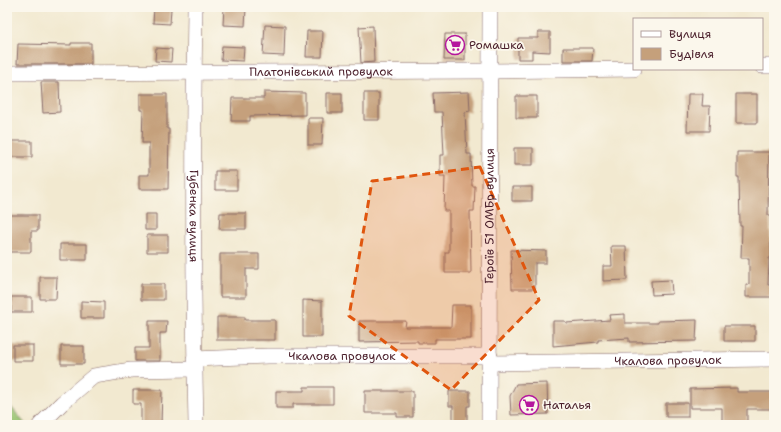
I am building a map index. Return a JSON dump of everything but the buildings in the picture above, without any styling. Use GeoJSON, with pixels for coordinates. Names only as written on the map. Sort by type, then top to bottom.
{"type":"FeatureCollection","features":[{"type":"Feature","properties":{"kind":"street","name":"Губенка вулиця"},"geometry":{"type":"LineString","coordinates":[[196,7],[194,72],[194,364],[196,425]]}},
{"type":"Feature","properties":{"kind":"street","name":"Героїв 51 ОМБр вулиця"},"geometry":{"type":"LineString","coordinates":[[489,425],[490,7]]}},
{"type":"Feature","properties":{"kind":"street"},"geometry":{"type":"LineString","coordinates":[[763,66],[774,66]]}},
{"type":"Feature","properties":{"kind":"street","name":"Платонівський провулок"},"geometry":{"type":"LineString","coordinates":[[7,73],[633,69]]}},
{"type":"Feature","properties":{"kind":"street","name":"Чкалова провулок"},"geometry":{"type":"LineString","coordinates":[[40,425],[94,376],[131,370],[268,356],[490,360],[774,359]]}},
{"type":"Feature","properties":{"kind":"highlighted area"},"geometry":{"type":"Polygon","coordinates":[[[480,167],[539,300],[451,390],[349,316],[372,181],[480,167]]]}},
{"type":"Feature","properties":{"kind":"green space"},"geometry":{"type":"Polygon","coordinates":[[[7,402],[26,425],[7,425],[7,402]]]}},
{"type":"Feature","properties":{"kind":"place","name":"Ромашка"},"geometry":{"type":"Point","coordinates":[455,45]}},
{"type":"Feature","properties":{"kind":"place","name":"Наталья"},"geometry":{"type":"Point","coordinates":[529,405]}}]}
